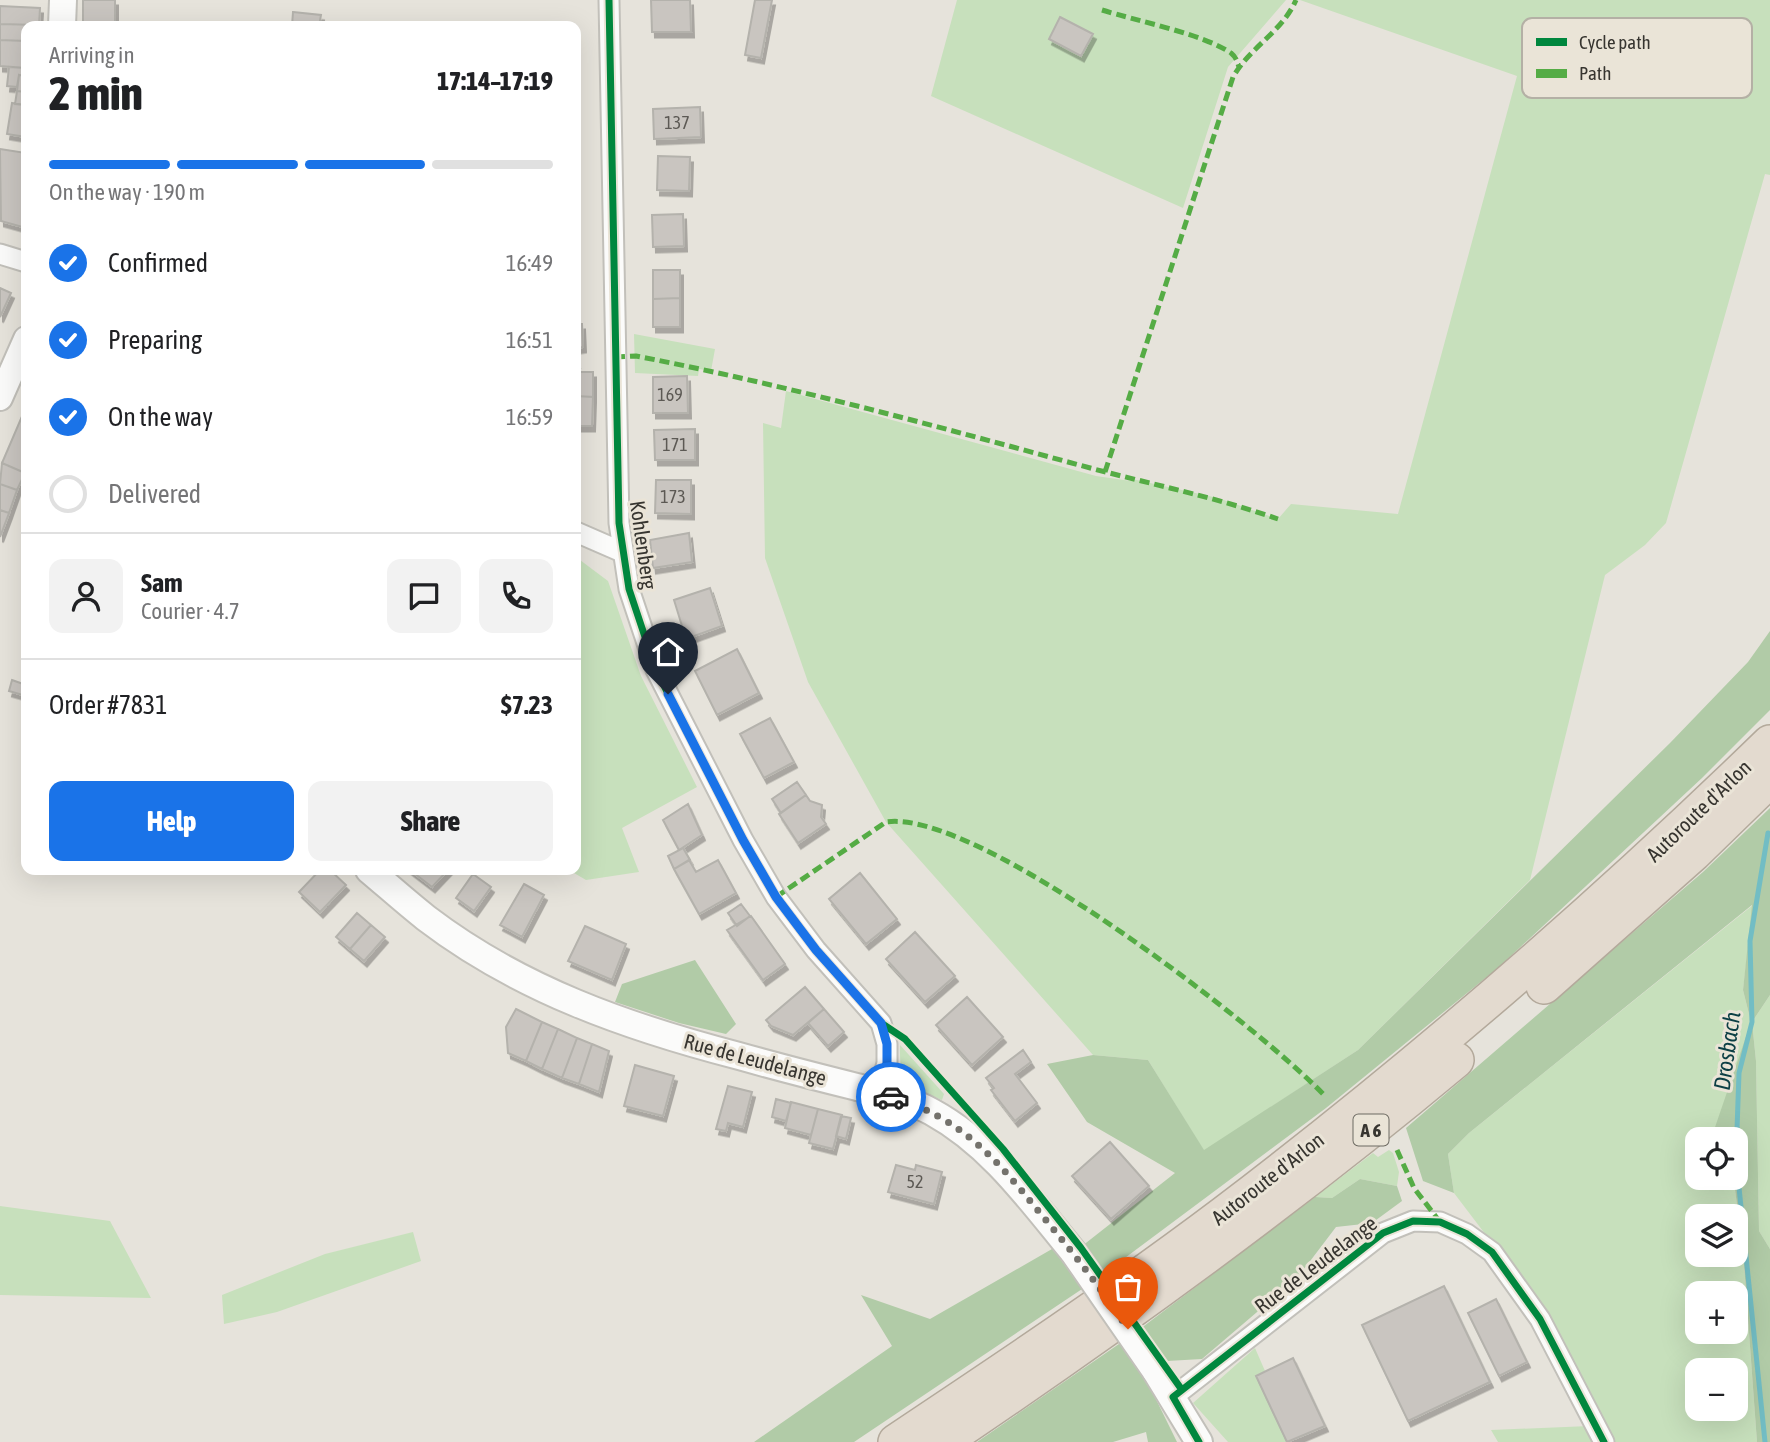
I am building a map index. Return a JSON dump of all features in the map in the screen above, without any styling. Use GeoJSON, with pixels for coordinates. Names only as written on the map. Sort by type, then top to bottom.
{"type":"FeatureCollection","features":[{"type":"Feature","properties":{"kind":"highway","name":"Autoroute d'Arlon"},"geometry":{"type":"LineString","coordinates":[[896,1442],[1044,1344],[1201,1230],[1376,1095],[1527,969],[1677,834],[1770,743]]}},
{"type":"Feature","properties":{"kind":"highway","name":"Autoroute d'Arlon"},"geometry":{"type":"LineString","coordinates":[[942,1442],[1065,1360],[1237,1235],[1391,1114],[1544,986],[1694,853],[1770,779]]}},
{"type":"Feature","properties":{"kind":"main road"},"geometry":{"type":"LineString","coordinates":[[62,21],[63,0]]}},
{"type":"Feature","properties":{"kind":"main road","name":"Rue de Leudelange"},"geometry":{"type":"LineString","coordinates":[[375,875],[427,918],[475,951],[550,993],[650,1032],[879,1093],[930,1111],[976,1141],[994,1157],[1074,1253],[1173,1397],[1199,1442]]}},
{"type":"Feature","properties":{"kind":"street","name":"Kohlenberg"},"geometry":{"type":"LineString","coordinates":[[609,0],[618,511],[629,589],[656,670],[743,840],[776,897],[816,950],[881,1023],[887,1044],[887,1063],[879,1093]]}},
{"type":"Feature","properties":{"kind":"street"},"geometry":{"type":"LineString","coordinates":[[0,254],[21,260]]}},
{"type":"Feature","properties":{"kind":"street"},"geometry":{"type":"LineString","coordinates":[[0,398],[21,350]]}},
{"type":"Feature","properties":{"kind":"street"},"geometry":{"type":"LineString","coordinates":[[581,534],[622,552]]}},
{"type":"Feature","properties":{"kind":"street","name":"Rue de Leudelange"},"geometry":{"type":"LineString","coordinates":[[1173,1397],[1384,1233],[1413,1221],[1440,1222],[1467,1234],[1492,1252],[1539,1319],[1604,1442]]}},
{"type":"Feature","properties":{"kind":"green space"},"geometry":{"type":"Polygon","coordinates":[[[957,0],[1286,0],[1228,67],[1183,208],[931,96],[957,0]]]}},
{"type":"Feature","properties":{"kind":"green space"},"geometry":{"type":"Polygon","coordinates":[[[1300,0],[1770,0],[1770,175],[1765,174],[1666,523],[1645,545],[1605,575],[1530,880],[1358,1050],[1204,1151],[1148,1060],[1093,1055],[886,822],[808,682],[765,558],[763,423],[781,428],[786,391],[1096,476],[1132,479],[1218,498],[1278,519],[1291,504],[1398,514],[1517,76],[1300,0]]]}},
{"type":"Feature","properties":{"kind":"green space"},"geometry":{"type":"Polygon","coordinates":[[[634,334],[715,349],[711,371],[699,369],[698,376],[635,373],[634,334]]]}},
{"type":"Feature","properties":{"kind":"green space"},"geometry":{"type":"Polygon","coordinates":[[[581,561],[608,581],[641,676],[697,787],[622,828],[639,872],[586,880],[578,875],[581,875],[581,561]]]}},
{"type":"Feature","properties":{"kind":"green space"},"geometry":{"type":"Polygon","coordinates":[[[1770,631],[1770,710],[1702,778],[1499,967],[1326,1108],[1094,1281],[854,1442],[754,1442],[892,1346],[861,1295],[930,1319],[1052,1249],[1063,1261],[1175,1173],[1087,1122],[1047,1064],[1093,1055],[1148,1060],[1204,1150],[1358,1050],[1670,743],[1748,662],[1770,631]]]}},
{"type":"Feature","properties":{"kind":"green space"},"geometry":{"type":"Polygon","coordinates":[[[1770,808],[1770,995],[1752,1022],[1756,1061],[1759,1231],[1770,1249],[1770,1442],[1757,1442],[1748,1281],[1745,1281],[1744,1267],[1748,1267],[1748,1204],[1737,1204],[1735,1190],[1748,1190],[1748,1127],[1715,1127],[1751,1022],[1743,990],[1752,905],[1469,1133],[1448,1154],[1454,1193],[1423,1181],[1406,1128],[1703,872],[1770,808]]]}},
{"type":"Feature","properties":{"kind":"green space"},"geometry":{"type":"Polygon","coordinates":[[[1753,905],[1743,990],[1751,1022],[1717,1127],[1685,1127],[1685,1190],[1735,1190],[1737,1204],[1685,1204],[1685,1267],[1744,1267],[1745,1281],[1685,1281],[1685,1344],[1748,1344],[1748,1319],[1757,1442],[1612,1442],[1546,1314],[1454,1193],[1448,1154],[1469,1133],[1753,905]]]}},
{"type":"Feature","properties":{"kind":"green space"},"geometry":{"type":"Polygon","coordinates":[[[695,960],[736,1024],[726,1034],[679,1023],[615,1002],[622,984],[695,960]]]}},
{"type":"Feature","properties":{"kind":"green space"},"geometry":{"type":"Polygon","coordinates":[[[1770,995],[1770,1249],[1759,1231],[1756,1061],[1752,1022],[1770,995]]]}},
{"type":"Feature","properties":{"kind":"green space"},"geometry":{"type":"Polygon","coordinates":[[[900,1045],[944,1094],[942,1100],[908,1082],[901,1068],[900,1045]]]}},
{"type":"Feature","properties":{"kind":"green space"},"geometry":{"type":"Polygon","coordinates":[[[1389,1150],[1393,1153],[1399,1172],[1397,1186],[1360,1179],[1332,1198],[1315,1197],[1373,1153],[1378,1157],[1389,1150]]]}},
{"type":"Feature","properties":{"kind":"green space"},"geometry":{"type":"Polygon","coordinates":[[[1360,1179],[1397,1186],[1402,1201],[1372,1223],[1336,1227],[1298,1277],[1202,1359],[1167,1361],[1145,1377],[1177,1442],[1148,1442],[1146,1432],[1113,1442],[977,1442],[1132,1335],[1315,1197],[1332,1198],[1360,1179]]]}},
{"type":"Feature","properties":{"kind":"green space"},"geometry":{"type":"Polygon","coordinates":[[[0,1206],[110,1221],[151,1298],[0,1295],[0,1206]]]}},
{"type":"Feature","properties":{"kind":"green space"},"geometry":{"type":"Polygon","coordinates":[[[413,1232],[421,1261],[277,1312],[224,1324],[222,1295],[325,1254],[413,1232]]]}},
{"type":"Feature","properties":{"kind":"green space"},"geometry":{"type":"Polygon","coordinates":[[[1255,1348],[1265,1371],[1256,1376],[1287,1442],[1228,1442],[1193,1403],[1255,1348]]]}},
{"type":"Feature","properties":{"kind":"green space"},"geometry":{"type":"Polygon","coordinates":[[[1589,1426],[1597,1442],[1498,1442],[1491,1430],[1589,1426]]]}},
{"type":"Feature","properties":{"kind":"building"},"geometry":{"type":"Polygon","coordinates":[[[83,0],[115,0],[115,21],[83,21],[83,0]]]}},
{"type":"Feature","properties":{"kind":"building"},"geometry":{"type":"Polygon","coordinates":[[[651,0],[690,0],[691,32],[652,32],[651,0]]]}},
{"type":"Feature","properties":{"kind":"building"},"geometry":{"type":"Polygon","coordinates":[[[755,0],[772,0],[761,58],[745,55],[755,0]]]}},
{"type":"Feature","properties":{"kind":"building"},"geometry":{"type":"Polygon","coordinates":[[[0,6],[40,8],[39,21],[21,21],[21,25],[0,24],[0,6]]]}},
{"type":"Feature","properties":{"kind":"building"},"geometry":{"type":"Polygon","coordinates":[[[293,12],[321,15],[320,21],[292,21],[293,12]]]}},
{"type":"Feature","properties":{"kind":"building"},"geometry":{"type":"Polygon","coordinates":[[[1060,17],[1093,34],[1081,56],[1049,39],[1060,17]]]}},
{"type":"Feature","properties":{"kind":"building"},"geometry":{"type":"Polygon","coordinates":[[[0,24],[21,25],[21,41],[0,40],[0,24]]]}},
{"type":"Feature","properties":{"kind":"building"},"geometry":{"type":"Polygon","coordinates":[[[0,40],[21,41],[21,68],[0,66],[0,40]]]}},
{"type":"Feature","properties":{"kind":"building"},"geometry":{"type":"Polygon","coordinates":[[[9,67],[21,68],[17,87],[7,86],[9,67]]]}},
{"type":"Feature","properties":{"kind":"building"},"geometry":{"type":"Polygon","coordinates":[[[19,75],[21,75],[21,91],[17,91],[19,75]]]}},
{"type":"Feature","properties":{"kind":"building"},"geometry":{"type":"Polygon","coordinates":[[[17,91],[21,91],[21,105],[15,104],[17,91]]]}},
{"type":"Feature","properties":{"kind":"building"},"geometry":{"type":"Polygon","coordinates":[[[12,103],[21,104],[21,136],[7,134],[12,103]]]}},
{"type":"Feature","properties":{"kind":"building"},"geometry":{"type":"Polygon","coordinates":[[[700,107],[701,137],[654,139],[653,109],[700,107]]]}},
{"type":"Feature","properties":{"kind":"building"},"geometry":{"type":"Polygon","coordinates":[[[0,149],[21,152],[21,227],[1,221],[0,149]]]}},
{"type":"Feature","properties":{"kind":"building"},"geometry":{"type":"Polygon","coordinates":[[[658,156],[690,157],[689,191],[657,190],[658,156]]]}},
{"type":"Feature","properties":{"kind":"building"},"geometry":{"type":"Polygon","coordinates":[[[683,214],[684,246],[653,247],[652,215],[683,214]]]}},
{"type":"Feature","properties":{"kind":"building"},"geometry":{"type":"Polygon","coordinates":[[[653,270],[680,270],[680,298],[653,299],[653,270]]]}},
{"type":"Feature","properties":{"kind":"building"},"geometry":{"type":"Polygon","coordinates":[[[0,288],[11,293],[0,317],[0,288]]]}},
{"type":"Feature","properties":{"kind":"building"},"geometry":{"type":"Polygon","coordinates":[[[680,298],[680,327],[653,327],[653,299],[680,298]]]}},
{"type":"Feature","properties":{"kind":"building"},"geometry":{"type":"Polygon","coordinates":[[[581,324],[582,324],[581,347],[581,324]]]}},
{"type":"Feature","properties":{"kind":"building"},"geometry":{"type":"Polygon","coordinates":[[[581,372],[593,372],[593,397],[581,396],[581,372]]]}},
{"type":"Feature","properties":{"kind":"building"},"geometry":{"type":"Polygon","coordinates":[[[687,376],[688,413],[653,413],[653,377],[687,376]]]}},
{"type":"Feature","properties":{"kind":"building"},"geometry":{"type":"Polygon","coordinates":[[[581,396],[593,397],[592,426],[581,426],[581,396]]]}},
{"type":"Feature","properties":{"kind":"building"},"geometry":{"type":"Polygon","coordinates":[[[21,419],[21,471],[2,463],[21,419]]]}},
{"type":"Feature","properties":{"kind":"building"},"geometry":{"type":"Polygon","coordinates":[[[695,429],[695,460],[655,460],[654,430],[695,429]]]}},
{"type":"Feature","properties":{"kind":"building"},"geometry":{"type":"Polygon","coordinates":[[[2,463],[21,471],[21,482],[17,490],[0,484],[2,463]]]}},
{"type":"Feature","properties":{"kind":"building"},"geometry":{"type":"Polygon","coordinates":[[[656,480],[691,480],[691,514],[655,513],[656,480]]]}},
{"type":"Feature","properties":{"kind":"building"},"geometry":{"type":"Polygon","coordinates":[[[0,484],[17,490],[9,513],[0,510],[0,484]]]}},
{"type":"Feature","properties":{"kind":"building"},"geometry":{"type":"Polygon","coordinates":[[[0,510],[9,513],[0,537],[0,510]]]}},
{"type":"Feature","properties":{"kind":"building"},"geometry":{"type":"Polygon","coordinates":[[[689,533],[692,562],[653,568],[650,540],[689,533]]]}},
{"type":"Feature","properties":{"kind":"building"},"geometry":{"type":"Polygon","coordinates":[[[710,588],[722,626],[686,639],[674,600],[710,588]]]}},
{"type":"Feature","properties":{"kind":"building"},"geometry":{"type":"Polygon","coordinates":[[[737,649],[759,693],[717,715],[695,671],[737,649]]]}},
{"type":"Feature","properties":{"kind":"building"},"geometry":{"type":"Polygon","coordinates":[[[12,680],[21,683],[21,695],[9,691],[12,680]]]}},
{"type":"Feature","properties":{"kind":"building"},"geometry":{"type":"Polygon","coordinates":[[[770,718],[794,762],[764,778],[740,734],[770,718]]]}},
{"type":"Feature","properties":{"kind":"building"},"geometry":{"type":"Polygon","coordinates":[[[797,782],[806,795],[781,813],[772,799],[797,782]]]}},
{"type":"Feature","properties":{"kind":"building"},"geometry":{"type":"Polygon","coordinates":[[[806,795],[810,801],[822,805],[821,817],[826,824],[798,843],[779,814],[806,795]]]}},
{"type":"Feature","properties":{"kind":"building"},"geometry":{"type":"Polygon","coordinates":[[[688,804],[702,835],[679,850],[663,820],[688,804]]]}},
{"type":"Feature","properties":{"kind":"building"},"geometry":{"type":"Polygon","coordinates":[[[683,848],[690,860],[674,869],[668,856],[683,848]]]}},
{"type":"Feature","properties":{"kind":"building"},"geometry":{"type":"Polygon","coordinates":[[[689,860],[696,872],[718,860],[736,893],[699,914],[674,869],[689,860]]]}},
{"type":"Feature","properties":{"kind":"building"},"geometry":{"type":"Polygon","coordinates":[[[860,873],[897,919],[866,944],[829,899],[860,873]]]}},
{"type":"Feature","properties":{"kind":"building"},"geometry":{"type":"Polygon","coordinates":[[[315,875],[335,875],[346,885],[320,912],[299,892],[315,875]]]}},
{"type":"Feature","properties":{"kind":"building"},"geometry":{"type":"Polygon","coordinates":[[[416,875],[443,875],[432,887],[416,875]]]}},
{"type":"Feature","properties":{"kind":"building"},"geometry":{"type":"Polygon","coordinates":[[[472,875],[491,887],[474,911],[456,898],[472,875]]]}},
{"type":"Feature","properties":{"kind":"building"},"geometry":{"type":"Polygon","coordinates":[[[524,884],[544,895],[522,937],[500,925],[524,884]]]}},
{"type":"Feature","properties":{"kind":"building"},"geometry":{"type":"Polygon","coordinates":[[[741,904],[750,916],[737,926],[728,913],[741,904]]]}},
{"type":"Feature","properties":{"kind":"building"},"geometry":{"type":"Polygon","coordinates":[[[357,913],[371,925],[350,949],[336,937],[357,913]]]}},
{"type":"Feature","properties":{"kind":"building"},"geometry":{"type":"Polygon","coordinates":[[[751,916],[785,964],[763,980],[727,930],[751,916]]]}},
{"type":"Feature","properties":{"kind":"building"},"geometry":{"type":"Polygon","coordinates":[[[371,925],[385,937],[364,961],[350,949],[371,925]]]}},
{"type":"Feature","properties":{"kind":"building"},"geometry":{"type":"Polygon","coordinates":[[[585,926],[626,944],[612,980],[568,961],[585,926]]]}},
{"type":"Feature","properties":{"kind":"building"},"geometry":{"type":"Polygon","coordinates":[[[915,932],[955,976],[925,1002],[886,959],[915,932]]]}},
{"type":"Feature","properties":{"kind":"building"},"geometry":{"type":"Polygon","coordinates":[[[805,987],[824,1009],[793,1035],[771,1026],[766,1020],[805,987]]]}},
{"type":"Feature","properties":{"kind":"building"},"geometry":{"type":"Polygon","coordinates":[[[967,997],[1003,1037],[972,1065],[936,1025],[967,997]]]}},
{"type":"Feature","properties":{"kind":"building"},"geometry":{"type":"Polygon","coordinates":[[[516,1009],[542,1022],[526,1061],[508,1053],[506,1027],[516,1009]]]}},
{"type":"Feature","properties":{"kind":"building"},"geometry":{"type":"Polygon","coordinates":[[[824,1009],[844,1032],[828,1046],[808,1023],[824,1009]]]}},
{"type":"Feature","properties":{"kind":"building"},"geometry":{"type":"Polygon","coordinates":[[[542,1022],[558,1029],[542,1069],[526,1061],[542,1022]]]}},
{"type":"Feature","properties":{"kind":"building"},"geometry":{"type":"Polygon","coordinates":[[[558,1029],[577,1038],[562,1078],[542,1069],[558,1029]]]}},
{"type":"Feature","properties":{"kind":"building"},"geometry":{"type":"Polygon","coordinates":[[[577,1038],[592,1044],[579,1084],[562,1078],[577,1038]]]}},
{"type":"Feature","properties":{"kind":"building"},"geometry":{"type":"Polygon","coordinates":[[[592,1044],[609,1051],[599,1092],[579,1084],[592,1044]]]}},
{"type":"Feature","properties":{"kind":"building"},"geometry":{"type":"Polygon","coordinates":[[[1023,1050],[1031,1062],[1015,1074],[1037,1103],[1015,1121],[991,1090],[994,1088],[986,1078],[1023,1050]]]}},
{"type":"Feature","properties":{"kind":"building"},"geometry":{"type":"Polygon","coordinates":[[[635,1065],[674,1076],[663,1116],[624,1106],[635,1065]]]}},
{"type":"Feature","properties":{"kind":"building"},"geometry":{"type":"Polygon","coordinates":[[[728,1086],[752,1092],[743,1127],[728,1123],[726,1131],[716,1129],[728,1086]]]}},
{"type":"Feature","properties":{"kind":"building"},"geometry":{"type":"Polygon","coordinates":[[[776,1099],[791,1103],[786,1121],[772,1117],[776,1099]]]}},
{"type":"Feature","properties":{"kind":"building"},"geometry":{"type":"Polygon","coordinates":[[[791,1102],[818,1109],[811,1135],[785,1128],[791,1102]]]}},
{"type":"Feature","properties":{"kind":"building"},"geometry":{"type":"Polygon","coordinates":[[[818,1109],[842,1115],[833,1149],[809,1143],[818,1109]]]}},
{"type":"Feature","properties":{"kind":"building"},"geometry":{"type":"Polygon","coordinates":[[[841,1116],[851,1118],[846,1139],[836,1136],[841,1116]]]}},
{"type":"Feature","properties":{"kind":"building"},"geometry":{"type":"Polygon","coordinates":[[[1110,1142],[1149,1186],[1111,1219],[1072,1176],[1110,1142]]]}},
{"type":"Feature","properties":{"kind":"building"},"geometry":{"type":"Polygon","coordinates":[[[896,1165],[915,1170],[916,1165],[942,1172],[934,1204],[888,1192],[896,1165]]]}},
{"type":"Feature","properties":{"kind":"building"},"geometry":{"type":"Polygon","coordinates":[[[1444,1286],[1490,1382],[1408,1421],[1362,1325],[1444,1286]]]}},
{"type":"Feature","properties":{"kind":"building"},"geometry":{"type":"Polygon","coordinates":[[[1496,1299],[1527,1362],[1499,1376],[1468,1313],[1496,1299]]]}},
{"type":"Feature","properties":{"kind":"building"},"geometry":{"type":"Polygon","coordinates":[[[1293,1358],[1325,1426],[1287,1442],[1256,1376],[1293,1358]]]}},
{"type":"Feature","properties":{"kind":"waterway","name":"Drosbach"},"geometry":{"type":"LineString","coordinates":[[1765,1442],[1736,1158],[1739,1073],[1752,1022],[1750,941],[1768,833]]}},
{"type":"Feature","properties":{"kind":"marked path"},"geometry":{"type":"LineString","coordinates":[[1105,472],[1233,77],[1248,57],[1283,21],[1296,0]]}},
{"type":"Feature","properties":{"kind":"marked path"},"geometry":{"type":"LineString","coordinates":[[1102,10],[1169,28],[1219,46],[1231,53],[1239,67]]}},
{"type":"Feature","properties":{"kind":"marked path"},"geometry":{"type":"LineString","coordinates":[[615,357],[636,356],[803,393],[1278,519]]}},
{"type":"Feature","properties":{"kind":"marked path"},"geometry":{"type":"LineString","coordinates":[[776,897],[886,822],[928,827],[984,849],[1116,928],[1243,1023],[1326,1097]]}},
{"type":"Feature","properties":{"kind":"marked path"},"geometry":{"type":"LineString","coordinates":[[1397,1150],[1414,1188],[1440,1222]]}},
{"type":"Feature","properties":{"kind":"cycle path"},"geometry":{"type":"LineString","coordinates":[[609,0],[619,523],[629,589],[656,670],[743,840],[776,897],[816,950],[881,1023],[905,1039],[1003,1149],[1081,1248],[1182,1390]]}},
{"type":"Feature","properties":{"kind":"cycle path"},"geometry":{"type":"LineString","coordinates":[[1199,1442],[1173,1397],[1383,1233],[1413,1221],[1440,1222],[1467,1234],[1492,1252],[1540,1319],[1604,1442]]}},
{"type":"Feature","properties":{"kind":"way so far"},"geometry":{"type":"LineString","coordinates":[[891,1097],[930,1111],[976,1141],[994,1157],[1074,1253],[1128,1329]]}},
{"type":"Feature","properties":{"kind":"route"},"geometry":{"type":"LineString","coordinates":[[668,694],[743,840],[776,897],[816,950],[881,1023],[887,1044],[887,1063],[879,1093],[891,1097]]}}]}
